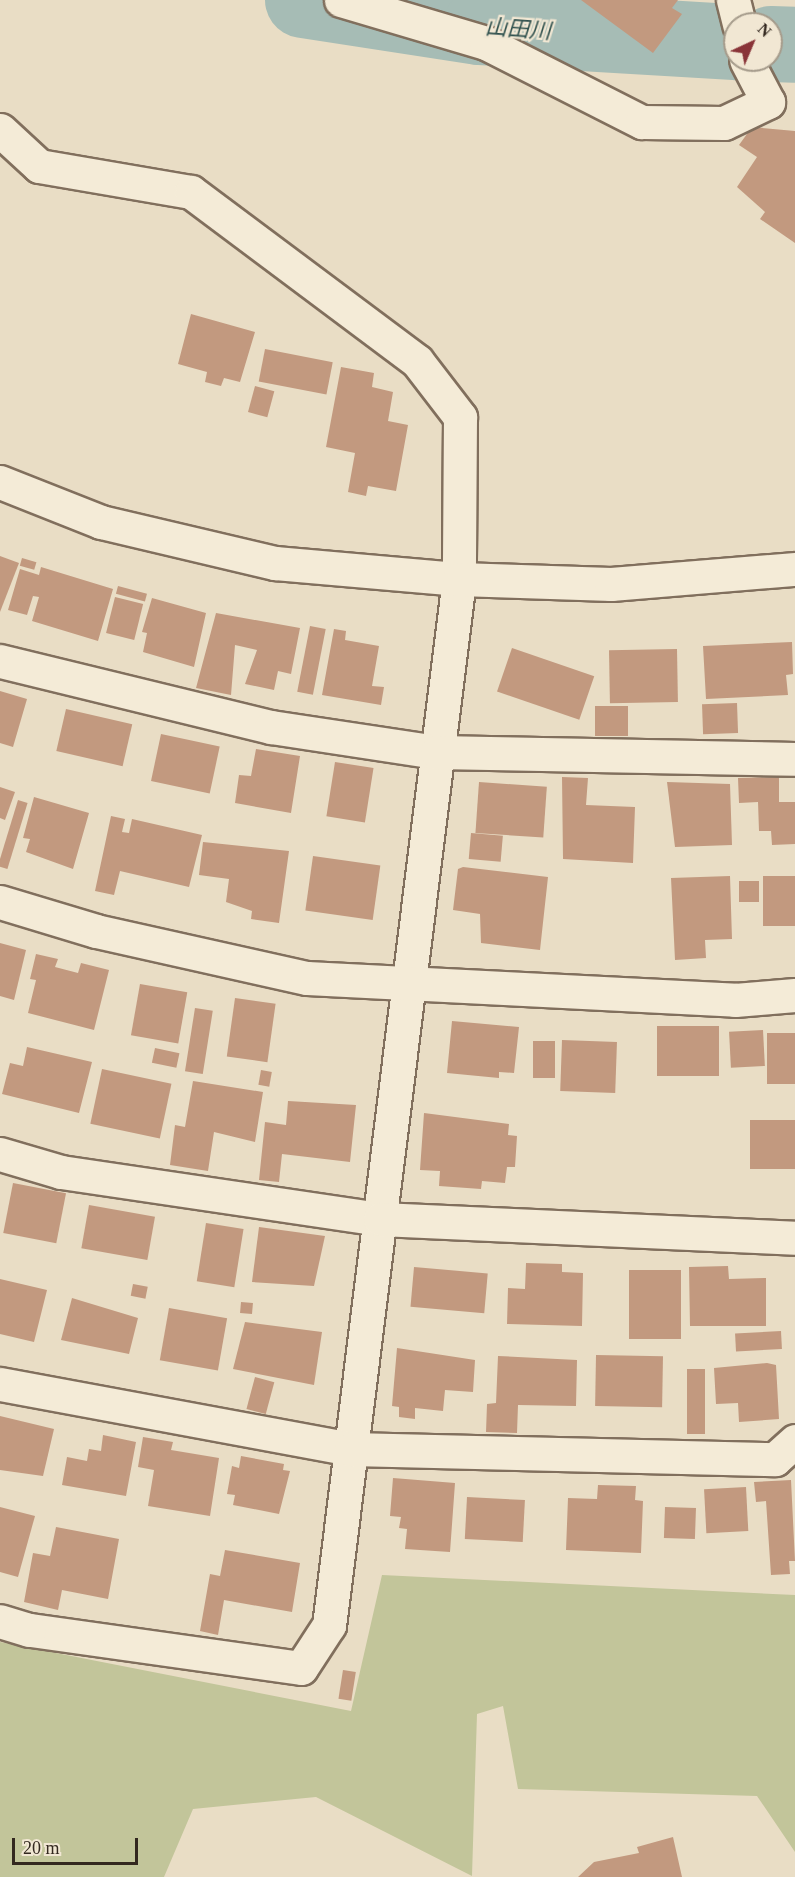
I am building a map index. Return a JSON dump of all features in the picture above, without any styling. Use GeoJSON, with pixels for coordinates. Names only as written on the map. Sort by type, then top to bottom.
{"type":"FeatureCollection","features":[{"type":"Feature","properties":{"kind":"street"},"geometry":{"type":"LineString","coordinates":[[341,0],[486,43],[642,122],[724,123],[768,102],[752,72]]}},
{"type":"Feature","properties":{"kind":"street"},"geometry":{"type":"LineString","coordinates":[[0,130],[39,166],[191,192],[417,361],[460,417],[459,579],[329,1625],[301,1668],[29,1630],[0,1621]]}},
{"type":"Feature","properties":{"kind":"street"},"geometry":{"type":"LineString","coordinates":[[0,482],[101,522],[275,563],[459,579],[611,584],[795,569]]}},
{"type":"Feature","properties":{"kind":"street"},"geometry":{"type":"LineString","coordinates":[[0,661],[271,727],[437,752],[795,759]]}},
{"type":"Feature","properties":{"kind":"street"},"geometry":{"type":"LineString","coordinates":[[0,902],[96,931],[307,978],[735,1000],[795,995]]}},
{"type":"Feature","properties":{"kind":"street"},"geometry":{"type":"LineString","coordinates":[[0,1154],[60,1172],[380,1219],[795,1238]]}},
{"type":"Feature","properties":{"kind":"street"},"geometry":{"type":"LineString","coordinates":[[0,1384],[351,1449],[775,1459],[795,1441]]}},
{"type":"Feature","properties":{"kind":"green space"},"geometry":{"type":"Polygon","coordinates":[[[382,1575],[795,1595],[795,1852],[757,1796],[518,1789],[503,1706],[477,1714],[472,1876],[316,1797],[193,1809],[164,1877],[0,1877],[0,1642],[351,1711],[382,1575]]]}},
{"type":"Feature","properties":{"kind":"building"},"geometry":{"type":"Polygon","coordinates":[[[581,0],[678,0],[672,8],[682,14],[653,53],[581,0]]]}},
{"type":"Feature","properties":{"kind":"building"},"geometry":{"type":"Polygon","coordinates":[[[752,127],[795,131],[795,243],[760,219],[765,212],[737,187],[757,157],[739,145],[752,127]]]}},
{"type":"Feature","properties":{"kind":"building"},"geometry":{"type":"Polygon","coordinates":[[[191,314],[255,332],[240,382],[224,378],[221,386],[205,382],[207,372],[178,364],[191,314]]]}},
{"type":"Feature","properties":{"kind":"building"},"geometry":{"type":"Polygon","coordinates":[[[265,349],[333,362],[326,395],[259,381],[265,349]]]}},
{"type":"Feature","properties":{"kind":"building"},"geometry":{"type":"Polygon","coordinates":[[[341,367],[374,373],[372,387],[393,392],[388,421],[408,425],[396,491],[368,486],[366,496],[348,492],[355,453],[326,447],[341,367]]]}},
{"type":"Feature","properties":{"kind":"building"},"geometry":{"type":"Polygon","coordinates":[[[255,386],[274,391],[267,417],[248,412],[255,386]]]}},
{"type":"Feature","properties":{"kind":"building"},"geometry":{"type":"Polygon","coordinates":[[[0,556],[19,563],[0,612],[0,556]]]}},
{"type":"Feature","properties":{"kind":"building"},"geometry":{"type":"Polygon","coordinates":[[[22,558],[36,562],[34,570],[20,566],[22,558]]]}},
{"type":"Feature","properties":{"kind":"building"},"geometry":{"type":"Polygon","coordinates":[[[41,567],[113,589],[98,641],[32,621],[39,597],[33,596],[27,615],[8,610],[20,569],[39,575],[41,567]]]}},
{"type":"Feature","properties":{"kind":"building"},"geometry":{"type":"Polygon","coordinates":[[[118,586],[147,594],[145,601],[116,594],[118,586]]]}},
{"type":"Feature","properties":{"kind":"building"},"geometry":{"type":"Polygon","coordinates":[[[115,597],[143,604],[134,640],[106,633],[115,597]]]}},
{"type":"Feature","properties":{"kind":"building"},"geometry":{"type":"Polygon","coordinates":[[[152,598],[206,613],[194,667],[143,652],[147,633],[142,632],[152,598]]]}},
{"type":"Feature","properties":{"kind":"building"},"geometry":{"type":"Polygon","coordinates":[[[216,613],[300,628],[291,674],[278,671],[274,690],[245,684],[257,650],[235,645],[231,695],[196,688],[216,613]]]}},
{"type":"Feature","properties":{"kind":"building"},"geometry":{"type":"Polygon","coordinates":[[[310,626],[326,629],[313,695],[297,692],[310,626]]]}},
{"type":"Feature","properties":{"kind":"building"},"geometry":{"type":"Polygon","coordinates":[[[334,629],[346,631],[345,640],[379,646],[372,686],[384,687],[381,705],[322,695],[334,629]]]}},
{"type":"Feature","properties":{"kind":"building"},"geometry":{"type":"Polygon","coordinates":[[[792,642],[793,674],[786,675],[788,695],[706,699],[703,646],[792,642]]]}},
{"type":"Feature","properties":{"kind":"building"},"geometry":{"type":"Polygon","coordinates":[[[512,648],[594,676],[579,720],[497,691],[512,648]]]}},
{"type":"Feature","properties":{"kind":"building"},"geometry":{"type":"Polygon","coordinates":[[[677,649],[678,702],[610,703],[609,650],[677,649]]]}},
{"type":"Feature","properties":{"kind":"building"},"geometry":{"type":"Polygon","coordinates":[[[0,691],[27,699],[13,747],[0,743],[0,691]]]}},
{"type":"Feature","properties":{"kind":"building"},"geometry":{"type":"Polygon","coordinates":[[[737,703],[738,733],[703,734],[702,704],[737,703]]]}},
{"type":"Feature","properties":{"kind":"building"},"geometry":{"type":"Polygon","coordinates":[[[595,706],[628,706],[628,736],[595,736],[595,706]]]}},
{"type":"Feature","properties":{"kind":"building"},"geometry":{"type":"Polygon","coordinates":[[[66,709],[132,724],[123,766],[56,751],[66,709]]]}},
{"type":"Feature","properties":{"kind":"building"},"geometry":{"type":"Polygon","coordinates":[[[161,734],[220,746],[210,793],[151,781],[161,734]]]}},
{"type":"Feature","properties":{"kind":"building"},"geometry":{"type":"Polygon","coordinates":[[[256,749],[300,756],[291,813],[235,803],[239,775],[251,776],[256,749]]]}},
{"type":"Feature","properties":{"kind":"building"},"geometry":{"type":"Polygon","coordinates":[[[335,762],[374,768],[365,822],[326,816],[335,762]]]}},
{"type":"Feature","properties":{"kind":"building"},"geometry":{"type":"Polygon","coordinates":[[[562,777],[588,778],[586,805],[635,807],[633,863],[563,859],[562,777]]]}},
{"type":"Feature","properties":{"kind":"building"},"geometry":{"type":"Polygon","coordinates":[[[779,777],[779,802],[795,802],[795,844],[772,845],[771,831],[759,831],[758,802],[739,803],[738,778],[779,777]]]}},
{"type":"Feature","properties":{"kind":"building"},"geometry":{"type":"Polygon","coordinates":[[[479,782],[547,787],[543,838],[475,833],[479,782]]]}},
{"type":"Feature","properties":{"kind":"building"},"geometry":{"type":"Polygon","coordinates":[[[667,782],[730,784],[732,845],[675,847],[667,782]]]}},
{"type":"Feature","properties":{"kind":"building"},"geometry":{"type":"Polygon","coordinates":[[[0,787],[15,792],[5,820],[0,818],[0,787]]]}},
{"type":"Feature","properties":{"kind":"building"},"geometry":{"type":"Polygon","coordinates":[[[34,797],[89,813],[73,869],[26,852],[30,839],[23,838],[34,797]]]}},
{"type":"Feature","properties":{"kind":"building"},"geometry":{"type":"Polygon","coordinates":[[[18,800],[28,803],[7,869],[0,867],[0,859],[18,800]]]}},
{"type":"Feature","properties":{"kind":"building"},"geometry":{"type":"Polygon","coordinates":[[[111,816],[125,819],[122,832],[129,833],[132,819],[202,835],[189,887],[120,871],[114,895],[95,891],[111,816]]]}},
{"type":"Feature","properties":{"kind":"building"},"geometry":{"type":"Polygon","coordinates":[[[471,833],[503,836],[501,862],[469,859],[471,833]]]}},
{"type":"Feature","properties":{"kind":"building"},"geometry":{"type":"Polygon","coordinates":[[[203,842],[289,851],[279,923],[251,919],[252,911],[226,902],[229,879],[199,875],[203,842]]]}},
{"type":"Feature","properties":{"kind":"building"},"geometry":{"type":"Polygon","coordinates":[[[313,856],[380,865],[373,920],[305,910],[313,856]]]}},
{"type":"Feature","properties":{"kind":"building"},"geometry":{"type":"Polygon","coordinates":[[[463,867],[548,877],[540,950],[481,943],[480,914],[453,910],[458,869],[463,867]]]}},
{"type":"Feature","properties":{"kind":"building"},"geometry":{"type":"Polygon","coordinates":[[[730,876],[732,939],[705,940],[706,958],[675,960],[671,878],[730,876]]]}},
{"type":"Feature","properties":{"kind":"building"},"geometry":{"type":"Polygon","coordinates":[[[763,876],[795,876],[795,926],[763,926],[763,876]]]}},
{"type":"Feature","properties":{"kind":"building"},"geometry":{"type":"Polygon","coordinates":[[[739,881],[759,881],[759,902],[739,902],[739,881]]]}},
{"type":"Feature","properties":{"kind":"building"},"geometry":{"type":"Polygon","coordinates":[[[0,943],[26,950],[14,1000],[0,996],[0,943]]]}},
{"type":"Feature","properties":{"kind":"building"},"geometry":{"type":"Polygon","coordinates":[[[36,954],[58,959],[55,967],[78,973],[81,963],[109,970],[94,1030],[28,1013],[36,980],[30,979],[36,954]]]}},
{"type":"Feature","properties":{"kind":"building"},"geometry":{"type":"Polygon","coordinates":[[[140,984],[187,992],[178,1044],[131,1035],[140,984]]]}},
{"type":"Feature","properties":{"kind":"building"},"geometry":{"type":"Polygon","coordinates":[[[235,998],[276,1004],[267,1062],[227,1056],[235,998]]]}},
{"type":"Feature","properties":{"kind":"building"},"geometry":{"type":"Polygon","coordinates":[[[195,1008],[213,1011],[203,1074],[185,1071],[195,1008]]]}},
{"type":"Feature","properties":{"kind":"building"},"geometry":{"type":"Polygon","coordinates":[[[452,1021],[519,1027],[514,1073],[499,1072],[499,1078],[447,1073],[452,1021]]]}},
{"type":"Feature","properties":{"kind":"building"},"geometry":{"type":"Polygon","coordinates":[[[657,1026],[719,1026],[719,1076],[657,1076],[657,1026]]]}},
{"type":"Feature","properties":{"kind":"building"},"geometry":{"type":"Polygon","coordinates":[[[763,1030],[765,1066],[731,1068],[729,1032],[763,1030]]]}},
{"type":"Feature","properties":{"kind":"building"},"geometry":{"type":"Polygon","coordinates":[[[767,1033],[795,1033],[795,1084],[767,1084],[767,1033]]]}},
{"type":"Feature","properties":{"kind":"building"},"geometry":{"type":"Polygon","coordinates":[[[562,1040],[617,1042],[615,1093],[560,1091],[562,1040]]]}},
{"type":"Feature","properties":{"kind":"building"},"geometry":{"type":"Polygon","coordinates":[[[533,1041],[555,1041],[555,1078],[533,1078],[533,1041]]]}},
{"type":"Feature","properties":{"kind":"building"},"geometry":{"type":"Polygon","coordinates":[[[27,1047],[92,1062],[79,1113],[2,1094],[10,1063],[23,1066],[27,1047]]]}},
{"type":"Feature","properties":{"kind":"building"},"geometry":{"type":"Polygon","coordinates":[[[155,1048],[179,1053],[176,1068],[152,1063],[155,1048]]]}},
{"type":"Feature","properties":{"kind":"building"},"geometry":{"type":"Polygon","coordinates":[[[102,1069],[171,1084],[160,1139],[90,1124],[102,1069]]]}},
{"type":"Feature","properties":{"kind":"building"},"geometry":{"type":"Polygon","coordinates":[[[261,1070],[272,1072],[269,1087],[258,1085],[261,1070]]]}},
{"type":"Feature","properties":{"kind":"building"},"geometry":{"type":"Polygon","coordinates":[[[193,1081],[263,1092],[255,1142],[214,1132],[208,1171],[170,1165],[175,1125],[185,1127],[193,1081]]]}},
{"type":"Feature","properties":{"kind":"building"},"geometry":{"type":"Polygon","coordinates":[[[288,1101],[356,1105],[350,1162],[282,1154],[279,1182],[259,1180],[265,1122],[286,1125],[288,1101]]]}},
{"type":"Feature","properties":{"kind":"building"},"geometry":{"type":"Polygon","coordinates":[[[424,1113],[509,1124],[508,1135],[517,1136],[515,1167],[507,1167],[505,1183],[482,1181],[481,1189],[439,1186],[440,1171],[420,1170],[424,1113]]]}},
{"type":"Feature","properties":{"kind":"building"},"geometry":{"type":"Polygon","coordinates":[[[750,1120],[795,1120],[795,1169],[750,1169],[750,1120]]]}},
{"type":"Feature","properties":{"kind":"building"},"geometry":{"type":"Polygon","coordinates":[[[13,1183],[66,1193],[56,1243],[3,1233],[13,1183]]]}},
{"type":"Feature","properties":{"kind":"building"},"geometry":{"type":"Polygon","coordinates":[[[89,1205],[155,1217],[147,1260],[81,1248],[89,1205]]]}},
{"type":"Feature","properties":{"kind":"building"},"geometry":{"type":"Polygon","coordinates":[[[206,1223],[244,1229],[234,1287],[197,1281],[206,1223]]]}},
{"type":"Feature","properties":{"kind":"building"},"geometry":{"type":"Polygon","coordinates":[[[259,1227],[325,1236],[314,1286],[252,1282],[259,1227]]]}},
{"type":"Feature","properties":{"kind":"building"},"geometry":{"type":"Polygon","coordinates":[[[526,1263],[562,1264],[562,1272],[583,1273],[582,1326],[507,1324],[508,1288],[525,1289],[526,1263]]]}},
{"type":"Feature","properties":{"kind":"building"},"geometry":{"type":"Polygon","coordinates":[[[728,1266],[729,1279],[766,1278],[766,1326],[690,1326],[689,1267],[728,1266]]]}},
{"type":"Feature","properties":{"kind":"building"},"geometry":{"type":"Polygon","coordinates":[[[414,1267],[488,1273],[484,1313],[411,1307],[414,1267]]]}},
{"type":"Feature","properties":{"kind":"building"},"geometry":{"type":"Polygon","coordinates":[[[629,1270],[681,1270],[681,1339],[629,1339],[629,1270]]]}},
{"type":"Feature","properties":{"kind":"building"},"geometry":{"type":"Polygon","coordinates":[[[0,1279],[47,1290],[34,1342],[0,1334],[0,1279]]]}},
{"type":"Feature","properties":{"kind":"building"},"geometry":{"type":"Polygon","coordinates":[[[133,1284],[148,1287],[145,1299],[131,1296],[133,1284]]]}},
{"type":"Feature","properties":{"kind":"building"},"geometry":{"type":"Polygon","coordinates":[[[72,1298],[138,1318],[129,1354],[61,1340],[72,1298]]]}},
{"type":"Feature","properties":{"kind":"building"},"geometry":{"type":"Polygon","coordinates":[[[241,1302],[253,1303],[252,1314],[240,1313],[241,1302]]]}},
{"type":"Feature","properties":{"kind":"building"},"geometry":{"type":"Polygon","coordinates":[[[169,1308],[227,1318],[218,1370],[160,1360],[169,1308]]]}},
{"type":"Feature","properties":{"kind":"building"},"geometry":{"type":"Polygon","coordinates":[[[245,1322],[322,1332],[314,1385],[233,1369],[245,1322]]]}},
{"type":"Feature","properties":{"kind":"building"},"geometry":{"type":"Polygon","coordinates":[[[781,1331],[782,1349],[736,1351],[735,1333],[781,1331]]]}},
{"type":"Feature","properties":{"kind":"building"},"geometry":{"type":"Polygon","coordinates":[[[397,1348],[475,1360],[473,1392],[445,1390],[443,1411],[415,1408],[415,1419],[399,1417],[399,1407],[392,1406],[397,1348]]]}},
{"type":"Feature","properties":{"kind":"building"},"geometry":{"type":"Polygon","coordinates":[[[596,1355],[663,1356],[662,1407],[595,1406],[596,1355]]]}},
{"type":"Feature","properties":{"kind":"building"},"geometry":{"type":"Polygon","coordinates":[[[498,1356],[577,1360],[576,1406],[518,1405],[517,1433],[486,1432],[487,1404],[496,1403],[498,1356]]]}},
{"type":"Feature","properties":{"kind":"building"},"geometry":{"type":"Polygon","coordinates":[[[767,1363],[776,1365],[779,1419],[739,1422],[738,1403],[716,1404],[714,1368],[767,1363]]]}},
{"type":"Feature","properties":{"kind":"building"},"geometry":{"type":"Polygon","coordinates":[[[687,1369],[705,1369],[705,1434],[687,1434],[687,1369]]]}},
{"type":"Feature","properties":{"kind":"building"},"geometry":{"type":"Polygon","coordinates":[[[255,1377],[274,1382],[266,1414],[246,1409],[255,1377]]]}},
{"type":"Feature","properties":{"kind":"building"},"geometry":{"type":"Polygon","coordinates":[[[0,1416],[54,1429],[43,1476],[0,1470],[0,1416]]]}},
{"type":"Feature","properties":{"kind":"building"},"geometry":{"type":"Polygon","coordinates":[[[103,1435],[136,1442],[126,1496],[62,1485],[67,1457],[87,1461],[89,1449],[101,1451],[103,1435]]]}},
{"type":"Feature","properties":{"kind":"building"},"geometry":{"type":"Polygon","coordinates":[[[143,1437],[173,1442],[171,1450],[219,1458],[210,1516],[148,1506],[154,1470],[138,1467],[143,1437]]]}},
{"type":"Feature","properties":{"kind":"building"},"geometry":{"type":"Polygon","coordinates":[[[241,1456],[284,1464],[283,1470],[290,1471],[279,1514],[233,1505],[235,1495],[227,1494],[232,1466],[239,1468],[241,1456]]]}},
{"type":"Feature","properties":{"kind":"building"},"geometry":{"type":"Polygon","coordinates":[[[393,1478],[455,1483],[450,1552],[405,1549],[407,1529],[399,1528],[401,1517],[390,1516],[393,1478]]]}},
{"type":"Feature","properties":{"kind":"building"},"geometry":{"type":"Polygon","coordinates":[[[791,1480],[795,1561],[789,1561],[790,1574],[771,1575],[766,1501],[756,1502],[754,1482],[791,1480]]]}},
{"type":"Feature","properties":{"kind":"building"},"geometry":{"type":"Polygon","coordinates":[[[598,1485],[636,1486],[635,1500],[643,1501],[641,1553],[566,1550],[568,1498],[597,1499],[598,1485]]]}},
{"type":"Feature","properties":{"kind":"building"},"geometry":{"type":"Polygon","coordinates":[[[746,1487],[748,1531],[706,1533],[704,1489],[746,1487]]]}},
{"type":"Feature","properties":{"kind":"building"},"geometry":{"type":"Polygon","coordinates":[[[467,1497],[525,1500],[523,1542],[465,1539],[467,1497]]]}},
{"type":"Feature","properties":{"kind":"building"},"geometry":{"type":"Polygon","coordinates":[[[0,1507],[35,1516],[18,1577],[0,1572],[0,1507]]]}},
{"type":"Feature","properties":{"kind":"building"},"geometry":{"type":"Polygon","coordinates":[[[665,1507],[696,1508],[695,1539],[664,1538],[665,1507]]]}},
{"type":"Feature","properties":{"kind":"building"},"geometry":{"type":"Polygon","coordinates":[[[56,1527],[119,1539],[108,1599],[62,1590],[58,1610],[24,1602],[33,1553],[50,1556],[56,1527]]]}},
{"type":"Feature","properties":{"kind":"building"},"geometry":{"type":"Polygon","coordinates":[[[225,1550],[300,1563],[292,1612],[224,1600],[218,1635],[200,1631],[210,1574],[220,1576],[225,1550]]]}},
{"type":"Feature","properties":{"kind":"building"},"geometry":{"type":"Polygon","coordinates":[[[343,1670],[356,1672],[351,1701],[338,1699],[343,1670]]]}},
{"type":"Feature","properties":{"kind":"building"},"geometry":{"type":"Polygon","coordinates":[[[673,1837],[682,1877],[578,1877],[594,1862],[639,1853],[637,1847],[673,1837]]]}},
{"type":"Feature","properties":{"kind":"waterway","name":"山田川"},"geometry":{"type":"LineString","coordinates":[[303,0],[480,27],[723,41]]}},
{"type":"Feature","properties":{"kind":"waterway","name":"山田川"},"geometry":{"type":"LineString","coordinates":[[783,44],[795,45]]}}]}
